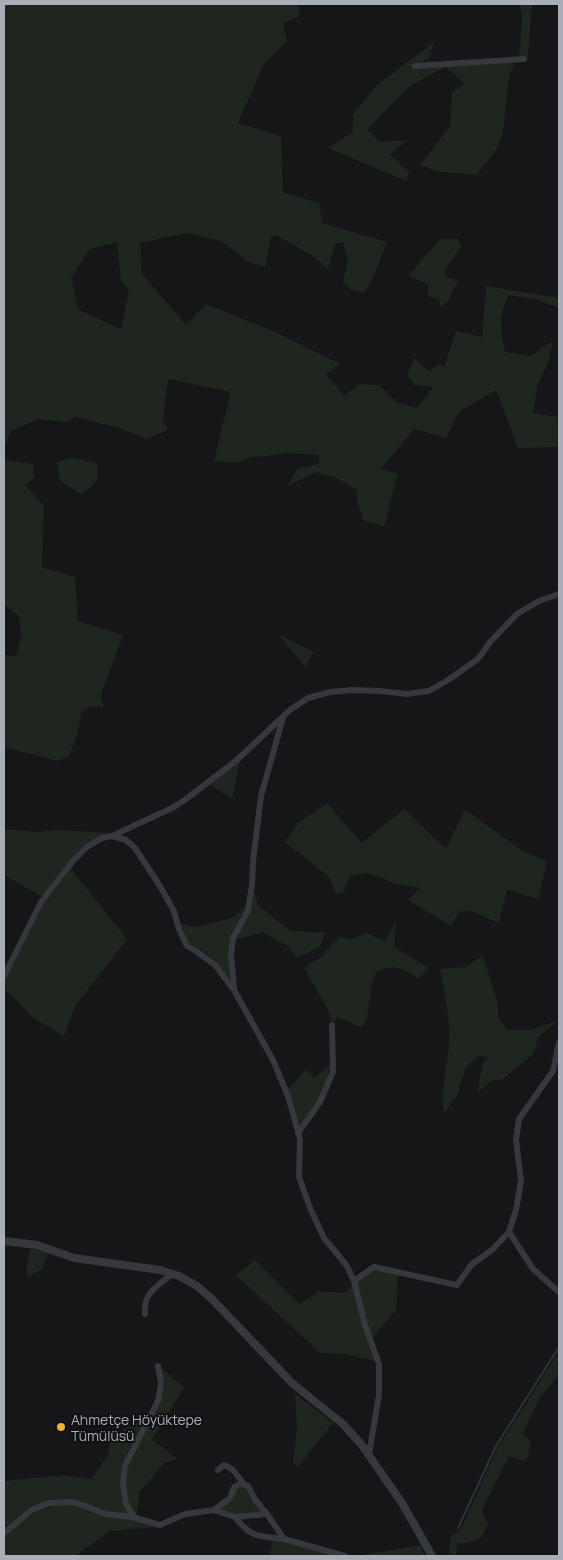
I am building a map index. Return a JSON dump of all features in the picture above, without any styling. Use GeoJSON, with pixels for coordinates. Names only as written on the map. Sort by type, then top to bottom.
{"type":"FeatureCollection","features":[{"type":"Feature","properties":{"kind":"street"},"geometry":{"type":"LineString","coordinates":[[415,66],[524,59]]}},
{"type":"Feature","properties":{"kind":"street"},"geometry":{"type":"LineString","coordinates":[[4,976],[41,902],[73,861],[87,847],[102,838],[112,836],[174,807],[186,799],[237,760],[283,716],[308,698],[330,692],[352,690],[407,694],[429,691],[478,659],[490,641],[517,614],[539,601],[559,594]]}},
{"type":"Feature","properties":{"kind":"street"},"geometry":{"type":"LineString","coordinates":[[235,993],[231,954],[233,938],[248,911],[252,885],[252,862],[261,796],[283,716]]}},
{"type":"Feature","properties":{"kind":"street"},"geometry":{"type":"LineString","coordinates":[[112,836],[126,840],[135,848],[174,911],[179,929],[187,946],[215,965],[235,993],[273,1060],[288,1096],[300,1138],[299,1177],[310,1208],[324,1238],[347,1266],[354,1281],[365,1325],[378,1364],[379,1395],[370,1454]]}},
{"type":"Feature","properties":{"kind":"street"},"geometry":{"type":"LineString","coordinates":[[298,1133],[320,1102],[333,1072],[332,1025]]}},
{"type":"Feature","properties":{"kind":"street"},"geometry":{"type":"LineString","coordinates":[[354,1281],[374,1267],[457,1284],[472,1264],[492,1250],[509,1232],[516,1210],[520,1181],[516,1140],[519,1119],[553,1071],[559,1043]]}},
{"type":"Feature","properties":{"kind":"street"},"geometry":{"type":"LineString","coordinates":[[509,1232],[533,1269],[559,1292]]}},
{"type":"Feature","properties":{"kind":"street"},"geometry":{"type":"LineString","coordinates":[[4,1241],[37,1245],[74,1258],[146,1268],[172,1274],[185,1279],[204,1291],[292,1383],[343,1424],[370,1454],[402,1503],[432,1556]]}},
{"type":"Feature","properties":{"kind":"street"},"geometry":{"type":"LineString","coordinates":[[145,1314],[144,1305],[147,1295],[172,1274]]}},
{"type":"Feature","properties":{"kind":"street"},"geometry":{"type":"LineString","coordinates":[[135,1518],[126,1504],[123,1484],[125,1466],[158,1401],[161,1384],[158,1366]]}},
{"type":"Feature","properties":{"kind":"street"},"geometry":{"type":"LineString","coordinates":[[218,1470],[224,1465],[232,1469],[244,1484],[248,1486],[256,1501],[284,1539]]}},
{"type":"Feature","properties":{"kind":"street"},"geometry":{"type":"LineString","coordinates":[[214,1510],[230,1498],[235,1486],[244,1484]]}},
{"type":"Feature","properties":{"kind":"street"},"geometry":{"type":"LineString","coordinates":[[4,1533],[32,1510],[49,1503],[74,1502],[106,1514],[160,1524],[185,1514],[214,1510],[235,1518],[267,1514]]}},
{"type":"Feature","properties":{"kind":"street"},"geometry":{"type":"LineString","coordinates":[[235,1518],[242,1527],[253,1535],[284,1539],[346,1556]]}},
{"type":"Feature","properties":{"kind":"shaded area"},"geometry":{"type":"Polygon","coordinates":[[[4,4],[298,4],[300,16],[283,23],[287,41],[264,64],[238,123],[281,136],[283,192],[319,203],[322,223],[387,242],[373,278],[364,293],[351,290],[343,281],[348,262],[343,242],[335,244],[328,269],[316,258],[276,235],[271,237],[265,267],[248,262],[221,241],[187,233],[140,243],[142,274],[186,325],[206,304],[273,331],[340,364],[326,374],[344,396],[359,384],[379,385],[396,402],[417,408],[433,387],[415,385],[407,375],[414,358],[429,371],[440,364],[444,367],[456,331],[482,337],[486,286],[559,298],[559,308],[535,299],[508,295],[501,323],[505,352],[530,356],[553,341],[548,363],[538,383],[533,413],[559,417],[559,447],[518,448],[496,390],[459,412],[446,438],[414,429],[381,469],[398,474],[384,527],[363,520],[357,500],[357,490],[336,478],[317,472],[287,486],[298,468],[319,464],[319,455],[288,453],[251,457],[238,463],[214,461],[231,392],[168,379],[163,421],[168,430],[147,439],[119,428],[75,417],[67,422],[39,419],[12,430],[4,448],[4,4]],[[117,242],[90,249],[71,278],[79,310],[121,329],[129,290],[121,281],[117,242]]]}},
{"type":"Feature","properties":{"kind":"shaded area"},"geometry":{"type":"Polygon","coordinates":[[[520,4],[532,4],[528,57],[519,57],[522,21],[520,4]]]}},
{"type":"Feature","properties":{"kind":"shaded area"},"geometry":{"type":"Polygon","coordinates":[[[434,42],[429,60],[414,64],[431,63],[466,66],[515,61],[509,77],[503,132],[498,147],[477,175],[441,172],[420,165],[450,126],[452,93],[464,83],[445,67],[410,86],[367,130],[380,142],[407,140],[390,154],[409,172],[406,181],[328,148],[353,132],[353,114],[377,85],[434,42]]]}},
{"type":"Feature","properties":{"kind":"shaded area"},"geometry":{"type":"Polygon","coordinates":[[[440,239],[458,239],[461,247],[445,269],[446,277],[458,280],[449,300],[440,307],[439,299],[428,296],[428,284],[408,276],[440,239]]]}},
{"type":"Feature","properties":{"kind":"shaded area"},"geometry":{"type":"Polygon","coordinates":[[[71,458],[97,463],[98,474],[95,482],[81,494],[60,481],[57,462],[71,458]]]}},
{"type":"Feature","properties":{"kind":"shaded area"},"geometry":{"type":"Polygon","coordinates":[[[4,460],[33,464],[34,478],[25,485],[44,506],[42,567],[75,577],[78,621],[123,635],[101,694],[103,707],[90,706],[81,713],[77,735],[69,756],[57,761],[4,747],[4,655],[16,656],[21,637],[19,616],[4,604],[4,460]]]}},
{"type":"Feature","properties":{"kind":"shaded area"},"geometry":{"type":"Polygon","coordinates":[[[279,635],[314,652],[305,667],[279,635]]]}},
{"type":"Feature","properties":{"kind":"shaded area"},"geometry":{"type":"Polygon","coordinates":[[[241,756],[232,799],[207,782],[241,756]]]}},
{"type":"Feature","properties":{"kind":"shaded area"},"geometry":{"type":"Polygon","coordinates":[[[327,803],[362,843],[404,809],[446,849],[465,809],[518,848],[547,862],[538,899],[507,890],[499,923],[471,911],[460,911],[451,926],[408,900],[420,888],[397,884],[368,873],[351,875],[343,893],[336,894],[330,878],[285,842],[298,823],[327,803]]]}},
{"type":"Feature","properties":{"kind":"shaded area"},"geometry":{"type":"Polygon","coordinates":[[[4,829],[37,832],[56,830],[109,833],[99,837],[41,896],[4,875],[4,829]]]}},
{"type":"Feature","properties":{"kind":"shaded area"},"geometry":{"type":"Polygon","coordinates":[[[71,869],[127,939],[76,1005],[64,1036],[32,1017],[4,988],[4,982],[43,904],[71,869]]]}},
{"type":"Feature","properties":{"kind":"shaded area"},"geometry":{"type":"Polygon","coordinates":[[[254,890],[258,905],[289,930],[325,933],[320,947],[297,958],[288,946],[262,932],[235,940],[251,912],[254,890]]]}},
{"type":"Feature","properties":{"kind":"shaded area"},"geometry":{"type":"Polygon","coordinates":[[[247,906],[229,955],[229,980],[212,958],[202,950],[189,944],[179,923],[195,927],[232,918],[247,906]]]}},
{"type":"Feature","properties":{"kind":"shaded area"},"geometry":{"type":"Polygon","coordinates":[[[396,921],[394,947],[429,968],[418,979],[403,969],[398,968],[388,968],[376,972],[371,987],[367,1019],[361,1028],[338,1017],[333,1023],[326,1006],[304,968],[321,957],[339,937],[352,939],[367,933],[385,941],[396,921]]]}},
{"type":"Feature","properties":{"kind":"shaded area"},"geometry":{"type":"Polygon","coordinates":[[[483,956],[498,1005],[498,1016],[507,1030],[532,1030],[559,1020],[538,1037],[534,1053],[502,1080],[491,1081],[477,1093],[483,1063],[489,1057],[477,1056],[465,1069],[457,1095],[444,1113],[443,1094],[449,1048],[449,1021],[440,969],[465,967],[483,956]]]}},
{"type":"Feature","properties":{"kind":"shaded area"},"geometry":{"type":"Polygon","coordinates":[[[330,1064],[324,1089],[299,1127],[288,1089],[307,1069],[314,1078],[330,1064]]]}},
{"type":"Feature","properties":{"kind":"shaded area"},"geometry":{"type":"Polygon","coordinates":[[[31,1248],[49,1253],[41,1270],[28,1276],[26,1269],[31,1248]]]}},
{"type":"Feature","properties":{"kind":"shaded area"},"geometry":{"type":"Polygon","coordinates":[[[255,1260],[299,1304],[320,1291],[344,1293],[374,1267],[398,1273],[396,1310],[373,1337],[374,1361],[345,1354],[320,1353],[236,1275],[255,1260]]]}},
{"type":"Feature","properties":{"kind":"shaded area"},"geometry":{"type":"Polygon","coordinates":[[[559,1352],[559,1374],[540,1398],[523,1433],[531,1443],[526,1461],[509,1456],[482,1510],[488,1525],[481,1538],[467,1543],[457,1543],[456,1556],[449,1556],[450,1538],[461,1529],[497,1449],[559,1352]]]}},
{"type":"Feature","properties":{"kind":"shaded area"},"geometry":{"type":"Polygon","coordinates":[[[161,1368],[184,1388],[152,1439],[177,1459],[164,1463],[140,1492],[136,1517],[128,1503],[124,1484],[128,1467],[160,1403],[161,1368]]]}},
{"type":"Feature","properties":{"kind":"shaded area"},"geometry":{"type":"Polygon","coordinates":[[[295,1394],[333,1423],[298,1467],[293,1463],[297,1428],[295,1394]]]}},
{"type":"Feature","properties":{"kind":"shaded area"},"geometry":{"type":"Polygon","coordinates":[[[148,1416],[123,1466],[129,1514],[107,1512],[74,1499],[48,1501],[4,1529],[4,1481],[63,1475],[91,1479],[108,1455],[111,1437],[148,1416]]]}},
{"type":"Feature","properties":{"kind":"shaded area"},"geometry":{"type":"Polygon","coordinates":[[[241,1486],[247,1487],[263,1512],[235,1515],[219,1509],[236,1489],[241,1486]]]}},
{"type":"Feature","properties":{"kind":"shaded area"},"geometry":{"type":"Polygon","coordinates":[[[73,1505],[158,1527],[109,1531],[76,1556],[4,1556],[4,1536],[35,1512],[52,1506],[73,1505]]]}},
{"type":"Feature","properties":{"kind":"shaded area"},"geometry":{"type":"Polygon","coordinates":[[[272,1541],[283,1541],[336,1556],[270,1556],[272,1541]]]}},
{"type":"Feature","properties":{"kind":"shaded area"},"geometry":{"type":"Polygon","coordinates":[[[420,1545],[424,1556],[357,1556],[420,1545]]]}},
{"type":"Feature","properties":{"kind":"waterway"},"geometry":{"type":"LineString","coordinates":[[458,1528],[496,1446],[559,1347]]}},
{"type":"Feature","properties":{"kind":"place","name":"Ahmetçe Höyüktepe Tümülüsü"},"geometry":{"type":"Point","coordinates":[61,1427]}}]}
